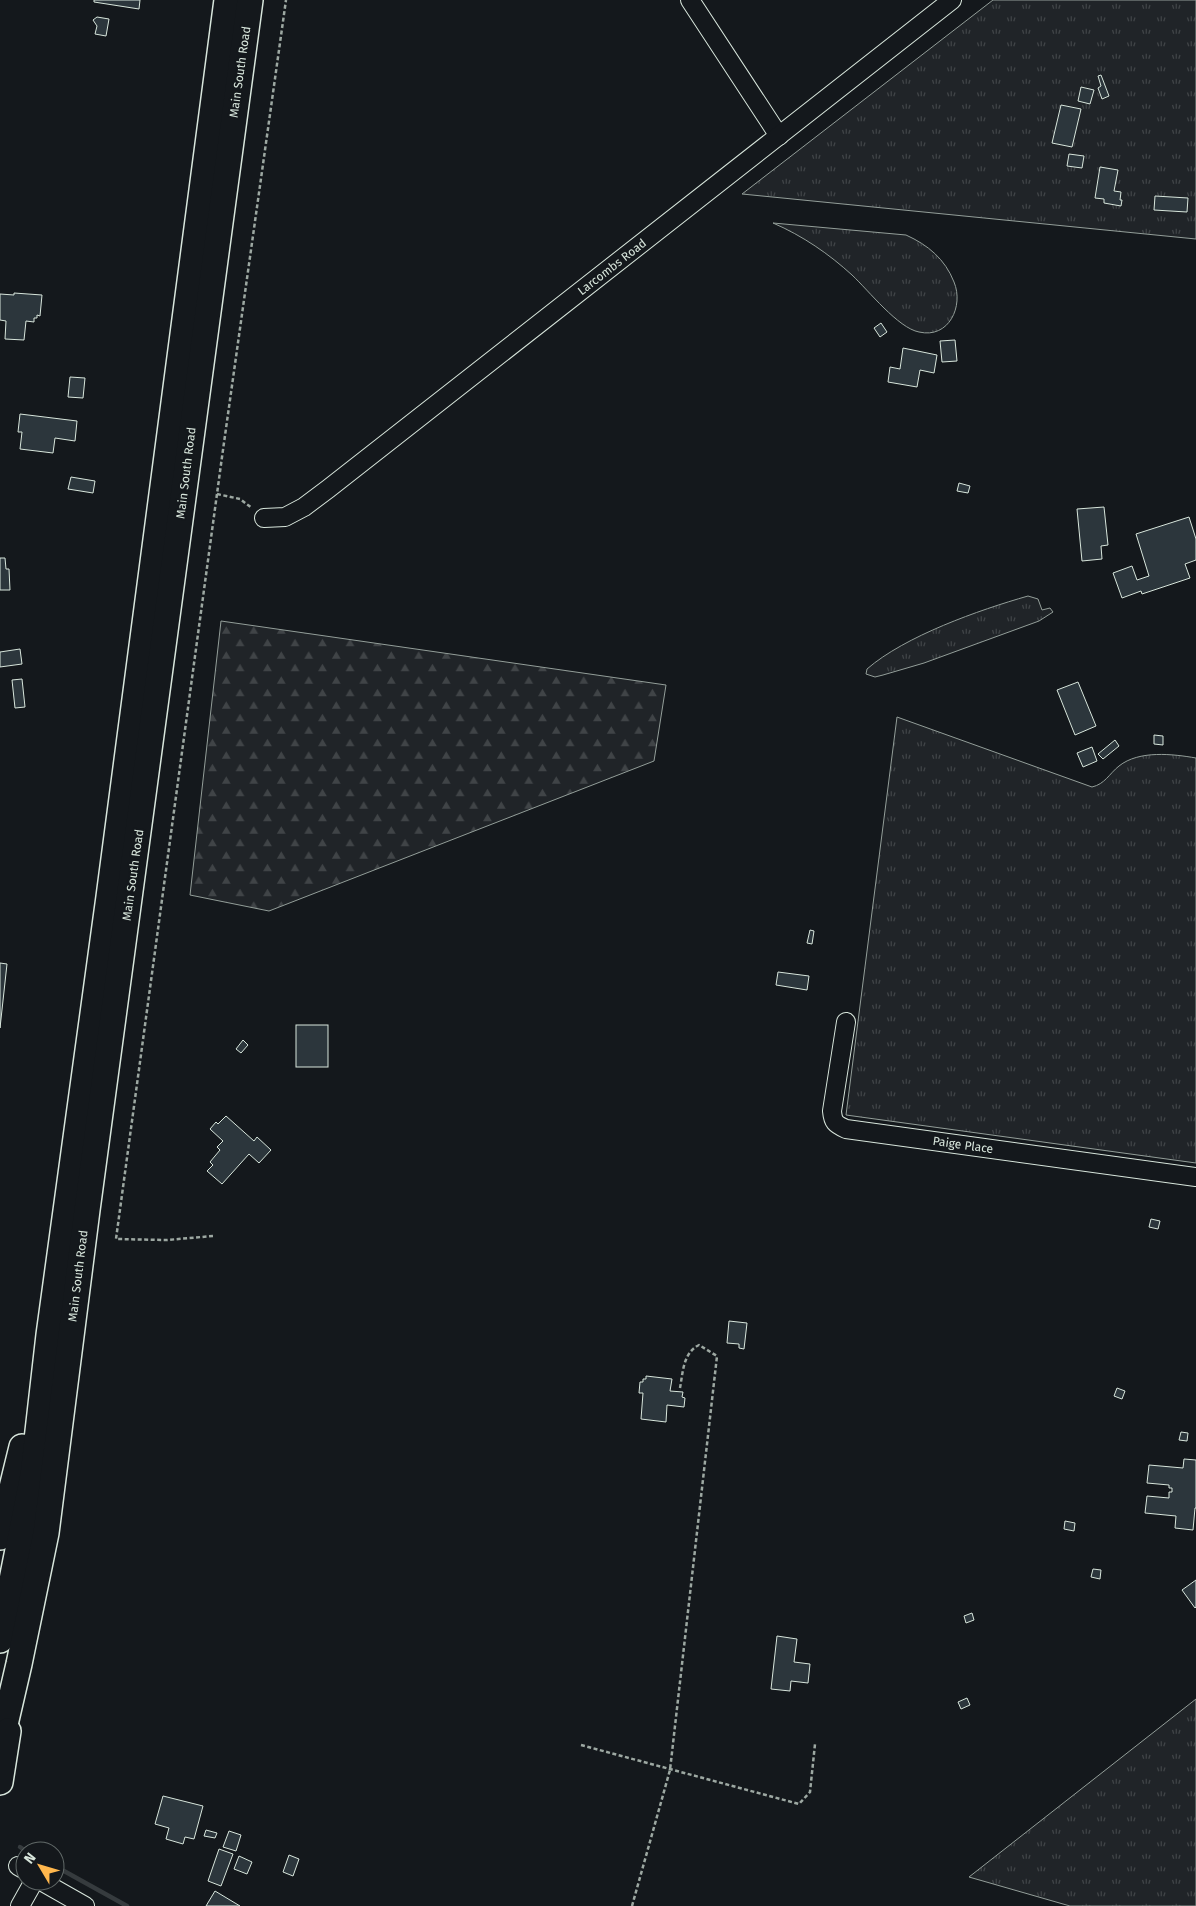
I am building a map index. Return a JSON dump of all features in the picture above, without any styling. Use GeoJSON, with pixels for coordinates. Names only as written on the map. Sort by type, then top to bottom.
{"type":"FeatureCollection","features":[{"type":"Feature","properties":{"kind":"highway","name":"Main South Road"},"geometry":{"type":"LineString","coordinates":[[0,1640],[33,1475],[49,1334],[109,897],[227,0]]}},
{"type":"Feature","properties":{"kind":"highway","name":"Main South Road"},"geometry":{"type":"LineString","coordinates":[[0,1746],[46,1533],[87,1210],[250,0]]}},
{"type":"Feature","properties":{"kind":"highway"},"geometry":{"type":"LineString","coordinates":[[0,1537],[49,1334]]}},
{"type":"Feature","properties":{"kind":"highway"},"geometry":{"type":"LineString","coordinates":[[0,1782],[19,1664]]}},
{"type":"Feature","properties":{"kind":"street"},"geometry":{"type":"LineString","coordinates":[[690,0],[779,136]]}},
{"type":"Feature","properties":{"kind":"street","name":"Larcombs Road"},"geometry":{"type":"LineString","coordinates":[[264,518],[285,517],[304,507],[328,489],[952,0]]}},
{"type":"Feature","properties":{"kind":"street","name":"Paige Place"},"geometry":{"type":"LineString","coordinates":[[846,1022],[832,1111],[833,1120],[836,1125],[846,1129],[1196,1177]]}},
{"type":"Feature","properties":{"kind":"street"},"geometry":{"type":"LineString","coordinates":[[20,1906],[28,1891]]}},
{"type":"Feature","properties":{"kind":"street"},"geometry":{"type":"LineString","coordinates":[[59,1891],[85,1906]]}},
{"type":"Feature","properties":{"kind":"path"},"geometry":{"type":"LineString","coordinates":[[213,1236],[167,1240],[116,1238],[286,0]]}},
{"type":"Feature","properties":{"kind":"path"},"geometry":{"type":"LineString","coordinates":[[217,494],[240,498],[264,518]]}},
{"type":"Feature","properties":{"kind":"path"},"geometry":{"type":"LineString","coordinates":[[632,1906],[670,1770],[717,1356],[699,1346],[691,1349],[686,1358],[680,1388]]}},
{"type":"Feature","properties":{"kind":"path"},"geometry":{"type":"LineString","coordinates":[[582,1746],[799,1804],[810,1792],[815,1744]]}},
{"type":"Feature","properties":{"kind":"green space"},"geometry":{"type":"Polygon","coordinates":[[[993,0],[1196,0],[1196,239],[742,194],[993,0]]]}},
{"type":"Feature","properties":{"kind":"green space"},"geometry":{"type":"Polygon","coordinates":[[[773,223],[906,235],[914,239],[941,260],[954,282],[957,291],[957,301],[952,319],[939,331],[930,333],[911,329],[902,324],[884,308],[852,275],[834,260],[815,246],[773,223]]]}},
{"type":"Feature","properties":{"kind":"green space"},"geometry":{"type":"Polygon","coordinates":[[[1028,596],[1038,599],[1042,610],[1050,608],[1053,612],[1039,621],[924,663],[875,677],[866,674],[867,669],[883,657],[922,635],[943,625],[1028,596]]]}},
{"type":"Feature","properties":{"kind":"green space"},"geometry":{"type":"Polygon","coordinates":[[[221,621],[666,685],[654,761],[269,911],[190,895],[221,621]]]}},
{"type":"Feature","properties":{"kind":"green space"},"geometry":{"type":"Polygon","coordinates":[[[897,717],[1092,787],[1104,781],[1119,766],[1136,757],[1156,754],[1196,758],[1196,1163],[846,1115],[897,717]]]}},
{"type":"Feature","properties":{"kind":"green space"},"geometry":{"type":"Polygon","coordinates":[[[1196,1699],[1196,1906],[1070,1906],[969,1877],[1196,1699]]]}},
{"type":"Feature","properties":{"kind":"building"},"geometry":{"type":"Polygon","coordinates":[[[94,0],[140,0],[139,9],[94,2],[94,0]]]}},
{"type":"Feature","properties":{"kind":"building"},"geometry":{"type":"Polygon","coordinates":[[[97,17],[109,19],[106,36],[95,34],[97,26],[93,20],[97,17]]]}},
{"type":"Feature","properties":{"kind":"building"},"geometry":{"type":"Polygon","coordinates":[[[1101,75],[1109,96],[1102,99],[1098,88],[1101,86],[1098,76],[1101,75]]]}},
{"type":"Feature","properties":{"kind":"building"},"geometry":{"type":"Polygon","coordinates":[[[1081,87],[1094,90],[1090,104],[1078,101],[1081,87]]]}},
{"type":"Feature","properties":{"kind":"building"},"geometry":{"type":"Polygon","coordinates":[[[1061,105],[1081,109],[1072,147],[1052,143],[1061,105]]]}},
{"type":"Feature","properties":{"kind":"building"},"geometry":{"type":"Polygon","coordinates":[[[1069,154],[1084,156],[1082,168],[1067,166],[1069,154]]]}},
{"type":"Feature","properties":{"kind":"building"},"geometry":{"type":"Polygon","coordinates":[[[1100,167],[1118,170],[1114,191],[1121,192],[1121,206],[1104,203],[1104,199],[1095,198],[1100,167]]]}},
{"type":"Feature","properties":{"kind":"building"},"geometry":{"type":"Polygon","coordinates":[[[1155,196],[1188,198],[1187,212],[1154,210],[1155,196]]]}},
{"type":"Feature","properties":{"kind":"building"},"geometry":{"type":"Polygon","coordinates":[[[14,293],[42,295],[40,316],[37,315],[37,318],[34,318],[34,322],[26,321],[24,340],[5,339],[6,321],[0,320],[0,294],[14,295],[14,293]]]}},
{"type":"Feature","properties":{"kind":"building"},"geometry":{"type":"Polygon","coordinates":[[[881,323],[887,332],[880,337],[874,328],[881,323]]]}},
{"type":"Feature","properties":{"kind":"building"},"geometry":{"type":"Polygon","coordinates":[[[955,340],[957,361],[942,362],[940,341],[955,340]]]}},
{"type":"Feature","properties":{"kind":"building"},"geometry":{"type":"Polygon","coordinates":[[[903,348],[937,355],[934,373],[920,370],[917,387],[888,382],[890,367],[900,369],[903,348]]]}},
{"type":"Feature","properties":{"kind":"building"},"geometry":{"type":"Polygon","coordinates":[[[70,377],[85,378],[83,398],[68,397],[70,377]]]}},
{"type":"Feature","properties":{"kind":"building"},"geometry":{"type":"Polygon","coordinates":[[[20,414],[77,421],[75,441],[55,438],[53,453],[20,449],[22,432],[18,432],[20,414]]]}},
{"type":"Feature","properties":{"kind":"building"},"geometry":{"type":"Polygon","coordinates":[[[71,477],[95,481],[93,493],[68,489],[71,477]]]}},
{"type":"Feature","properties":{"kind":"building"},"geometry":{"type":"Polygon","coordinates":[[[959,483],[970,486],[968,493],[957,491],[959,483]]]}},
{"type":"Feature","properties":{"kind":"building"},"geometry":{"type":"Polygon","coordinates":[[[1104,507],[1108,545],[1101,546],[1102,559],[1082,561],[1077,509],[1104,507]]]}},
{"type":"Feature","properties":{"kind":"building"},"geometry":{"type":"Polygon","coordinates":[[[1189,517],[1196,539],[1196,560],[1185,564],[1190,578],[1142,594],[1141,591],[1122,598],[1113,573],[1132,566],[1137,580],[1149,576],[1136,534],[1189,517]]]}},
{"type":"Feature","properties":{"kind":"building"},"geometry":{"type":"Polygon","coordinates":[[[0,558],[5,558],[6,569],[9,569],[10,590],[0,590],[0,558]]]}},
{"type":"Feature","properties":{"kind":"building"},"geometry":{"type":"Polygon","coordinates":[[[20,649],[22,664],[0,667],[0,652],[20,649]]]}},
{"type":"Feature","properties":{"kind":"building"},"geometry":{"type":"Polygon","coordinates":[[[22,679],[25,707],[15,708],[12,680],[22,679]]]}},
{"type":"Feature","properties":{"kind":"building"},"geometry":{"type":"Polygon","coordinates":[[[1078,682],[1096,726],[1075,735],[1057,690],[1078,682]]]}},
{"type":"Feature","properties":{"kind":"building"},"geometry":{"type":"Polygon","coordinates":[[[1154,735],[1163,736],[1163,745],[1154,744],[1154,735]]]}},
{"type":"Feature","properties":{"kind":"building"},"geometry":{"type":"Polygon","coordinates":[[[1115,740],[1119,746],[1103,759],[1098,754],[1115,740]]]}},
{"type":"Feature","properties":{"kind":"building"},"geometry":{"type":"Polygon","coordinates":[[[1092,747],[1097,761],[1083,767],[1077,753],[1092,747]]]}},
{"type":"Feature","properties":{"kind":"building"},"geometry":{"type":"Polygon","coordinates":[[[810,930],[814,931],[812,944],[807,943],[810,930]]]}},
{"type":"Feature","properties":{"kind":"building"},"geometry":{"type":"Polygon","coordinates":[[[0,963],[7,964],[0,1028],[0,963]]]}},
{"type":"Feature","properties":{"kind":"building"},"geometry":{"type":"Polygon","coordinates":[[[778,972],[809,976],[807,990],[776,985],[778,972]]]}},
{"type":"Feature","properties":{"kind":"building"},"geometry":{"type":"Polygon","coordinates":[[[296,1025],[328,1025],[328,1067],[296,1067],[296,1025]]]}},
{"type":"Feature","properties":{"kind":"building"},"geometry":{"type":"Polygon","coordinates":[[[243,1040],[248,1045],[241,1053],[236,1049],[243,1040]]]}},
{"type":"Feature","properties":{"kind":"building"},"geometry":{"type":"Polygon","coordinates":[[[226,1116],[254,1141],[257,1137],[271,1150],[259,1163],[249,1154],[222,1184],[207,1171],[213,1165],[210,1162],[220,1150],[217,1147],[223,1141],[210,1129],[216,1122],[218,1124],[226,1116]]]}},
{"type":"Feature","properties":{"kind":"building"},"geometry":{"type":"Polygon","coordinates":[[[1151,1219],[1160,1221],[1158,1229],[1149,1227],[1151,1219]]]}},
{"type":"Feature","properties":{"kind":"building"},"geometry":{"type":"Polygon","coordinates":[[[729,1321],[747,1323],[744,1349],[739,1348],[739,1344],[727,1343],[729,1321]]]}},
{"type":"Feature","properties":{"kind":"building"},"geometry":{"type":"Polygon","coordinates":[[[646,1376],[672,1379],[670,1391],[683,1392],[682,1397],[685,1398],[684,1407],[667,1405],[666,1422],[641,1419],[643,1393],[639,1393],[640,1382],[646,1379],[646,1376]]]}},
{"type":"Feature","properties":{"kind":"building"},"geometry":{"type":"Polygon","coordinates":[[[1117,1388],[1125,1391],[1122,1399],[1114,1396],[1117,1388]]]}},
{"type":"Feature","properties":{"kind":"building"},"geometry":{"type":"Polygon","coordinates":[[[1181,1432],[1188,1433],[1187,1441],[1179,1440],[1181,1432]]]}},
{"type":"Feature","properties":{"kind":"building"},"geometry":{"type":"Polygon","coordinates":[[[1184,1459],[1196,1460],[1196,1508],[1193,1530],[1175,1528],[1176,1516],[1145,1513],[1147,1496],[1169,1498],[1169,1492],[1172,1492],[1172,1488],[1169,1488],[1169,1485],[1147,1483],[1149,1465],[1183,1468],[1184,1459]]]}},
{"type":"Feature","properties":{"kind":"building"},"geometry":{"type":"Polygon","coordinates":[[[1065,1521],[1075,1523],[1074,1531],[1064,1529],[1065,1521]]]}},
{"type":"Feature","properties":{"kind":"building"},"geometry":{"type":"Polygon","coordinates":[[[1093,1569],[1101,1570],[1100,1579],[1091,1577],[1093,1569]]]}},
{"type":"Feature","properties":{"kind":"building"},"geometry":{"type":"Polygon","coordinates":[[[1196,1580],[1196,1607],[1195,1608],[1182,1590],[1196,1580]]]}},
{"type":"Feature","properties":{"kind":"building"},"geometry":{"type":"Polygon","coordinates":[[[972,1613],[974,1620],[966,1623],[964,1616],[972,1613]]]}},
{"type":"Feature","properties":{"kind":"building"},"geometry":{"type":"Polygon","coordinates":[[[777,1636],[797,1639],[794,1662],[810,1664],[808,1683],[791,1681],[790,1691],[771,1689],[777,1636]]]}},
{"type":"Feature","properties":{"kind":"building"},"geometry":{"type":"Polygon","coordinates":[[[967,1698],[970,1705],[961,1709],[958,1702],[967,1698]]]}},
{"type":"Feature","properties":{"kind":"building"},"geometry":{"type":"Polygon","coordinates":[[[163,1796],[203,1806],[194,1839],[185,1837],[183,1844],[166,1839],[169,1828],[155,1824],[163,1796]]]}},
{"type":"Feature","properties":{"kind":"building"},"geometry":{"type":"Polygon","coordinates":[[[206,1830],[217,1833],[215,1838],[204,1836],[206,1830]]]}},
{"type":"Feature","properties":{"kind":"building"},"geometry":{"type":"Polygon","coordinates":[[[229,1831],[241,1835],[236,1851],[223,1847],[229,1831]]]}},
{"type":"Feature","properties":{"kind":"building"},"geometry":{"type":"Polygon","coordinates":[[[219,1849],[233,1854],[221,1886],[208,1881],[219,1849]]]}},
{"type":"Feature","properties":{"kind":"building"},"geometry":{"type":"Polygon","coordinates":[[[289,1855],[299,1859],[293,1876],[283,1872],[289,1855]]]}},
{"type":"Feature","properties":{"kind":"building"},"geometry":{"type":"Polygon","coordinates":[[[239,1856],[252,1862],[247,1874],[234,1869],[239,1856]]]}},
{"type":"Feature","properties":{"kind":"building"},"geometry":{"type":"Polygon","coordinates":[[[215,1891],[240,1906],[206,1906],[215,1891]]]}},
{"type":"Feature","properties":{"kind":"waterway"},"geometry":{"type":"LineString","coordinates":[[65,1872],[127,1906]]}}]}
